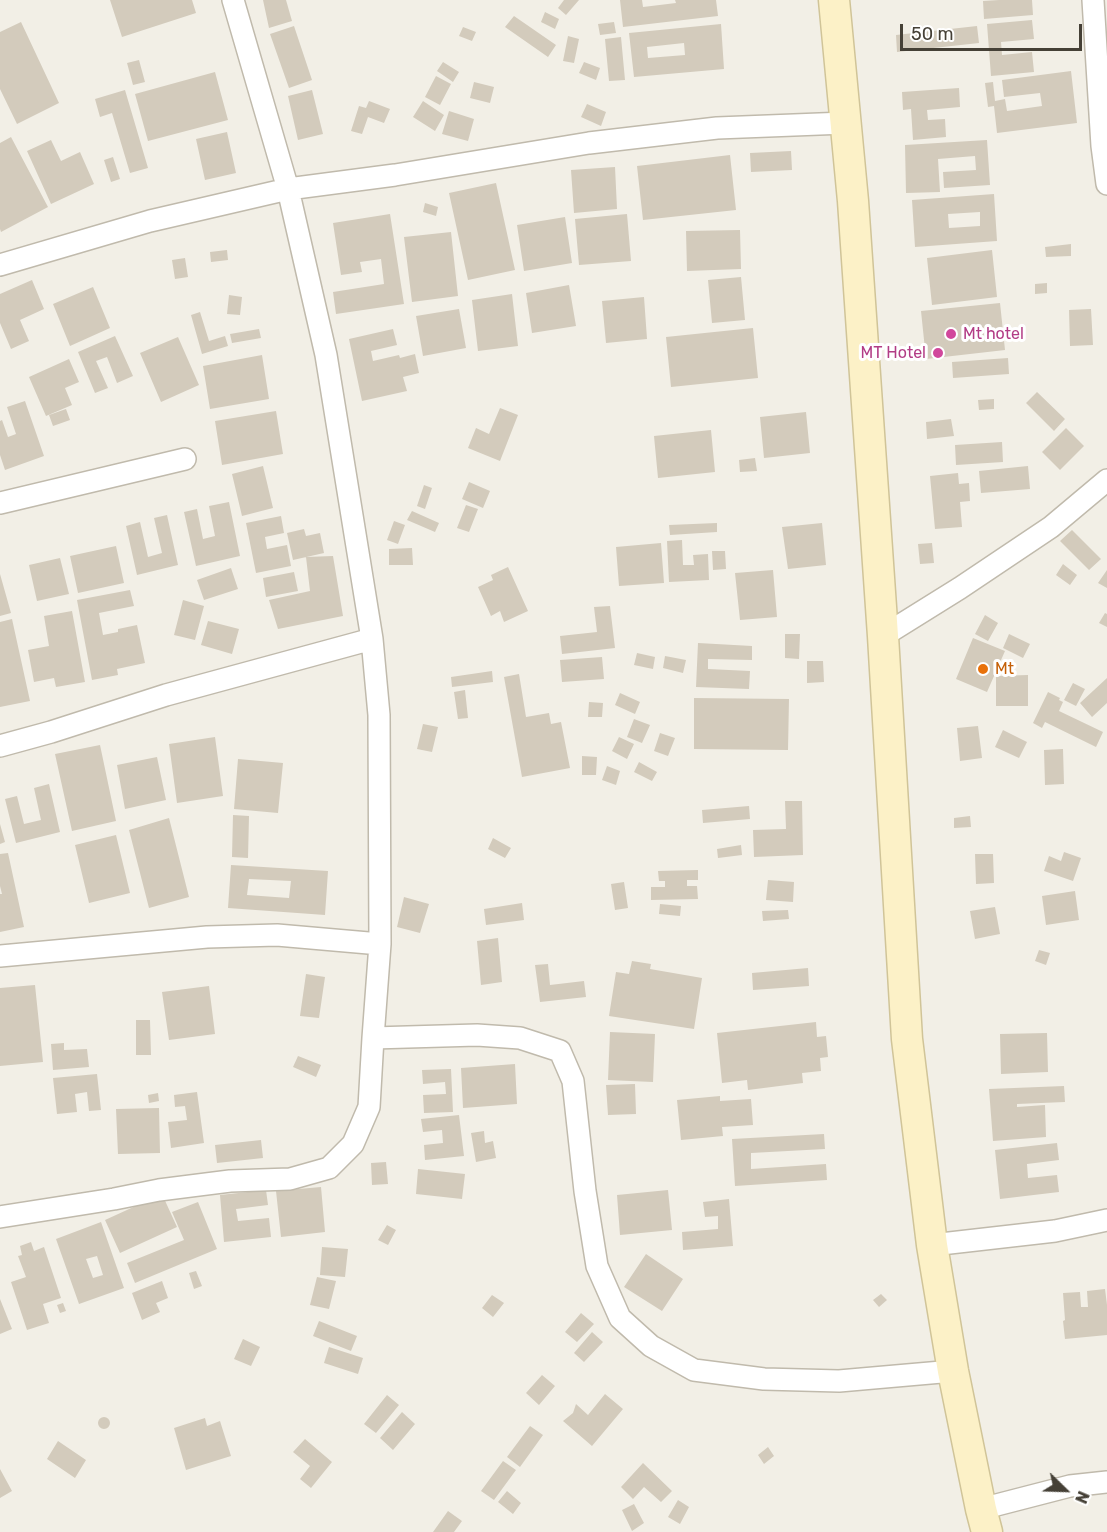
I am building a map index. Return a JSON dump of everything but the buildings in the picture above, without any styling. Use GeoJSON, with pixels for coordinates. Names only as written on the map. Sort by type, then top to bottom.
{"type":"FeatureCollection","features":[{"type":"Feature","properties":{"kind":"main road"},"geometry":{"type":"LineString","coordinates":[[834,0],[853,201],[883,636],[907,1039],[932,1245],[953,1371],[984,1520]]}},
{"type":"Feature","properties":{"kind":"street"},"geometry":{"type":"LineString","coordinates":[[0,1217],[159,1190],[230,1181],[290,1179],[329,1168],[353,1144],[369,1107],[380,944],[379,715],[372,639],[326,355],[288,189],[233,0]]}},
{"type":"Feature","properties":{"kind":"street"},"geometry":{"type":"LineString","coordinates":[[1093,0],[1101,134],[1107,184]]}},
{"type":"Feature","properties":{"kind":"street"},"geometry":{"type":"LineString","coordinates":[[0,265],[150,220],[288,189],[395,175],[590,142],[717,128],[845,123]]}},
{"type":"Feature","properties":{"kind":"street"},"geometry":{"type":"LineString","coordinates":[[0,502],[185,459]]}},
{"type":"Feature","properties":{"kind":"street"},"geometry":{"type":"LineString","coordinates":[[883,636],[960,588],[1050,527],[1107,480]]}},
{"type":"Feature","properties":{"kind":"street"},"geometry":{"type":"LineString","coordinates":[[0,746],[166,695],[372,639]]}},
{"type":"Feature","properties":{"kind":"street"},"geometry":{"type":"LineString","coordinates":[[0,957],[21,953],[207,937],[277,935],[380,944]]}},
{"type":"Feature","properties":{"kind":"street"},"geometry":{"type":"LineString","coordinates":[[373,1038],[477,1035],[509,1037],[520,1038],[560,1051],[573,1081],[585,1191],[597,1266],[620,1318],[651,1346],[694,1370],[764,1379],[839,1381],[953,1371]]}},
{"type":"Feature","properties":{"kind":"street"},"geometry":{"type":"LineString","coordinates":[[932,1245],[1055,1231],[1107,1220]]}},
{"type":"Feature","properties":{"kind":"street"},"geometry":{"type":"LineString","coordinates":[[984,1520],[1070,1486],[1107,1482]]}},
{"type":"Feature","properties":{"kind":"place","name":"Mt hotel"},"geometry":{"type":"Point","coordinates":[951,334]}},
{"type":"Feature","properties":{"kind":"place","name":"MT Hotel"},"geometry":{"type":"Point","coordinates":[938,353]}},
{"type":"Feature","properties":{"kind":"place","name":"Mt"},"geometry":{"type":"Point","coordinates":[983,669]}}]}
